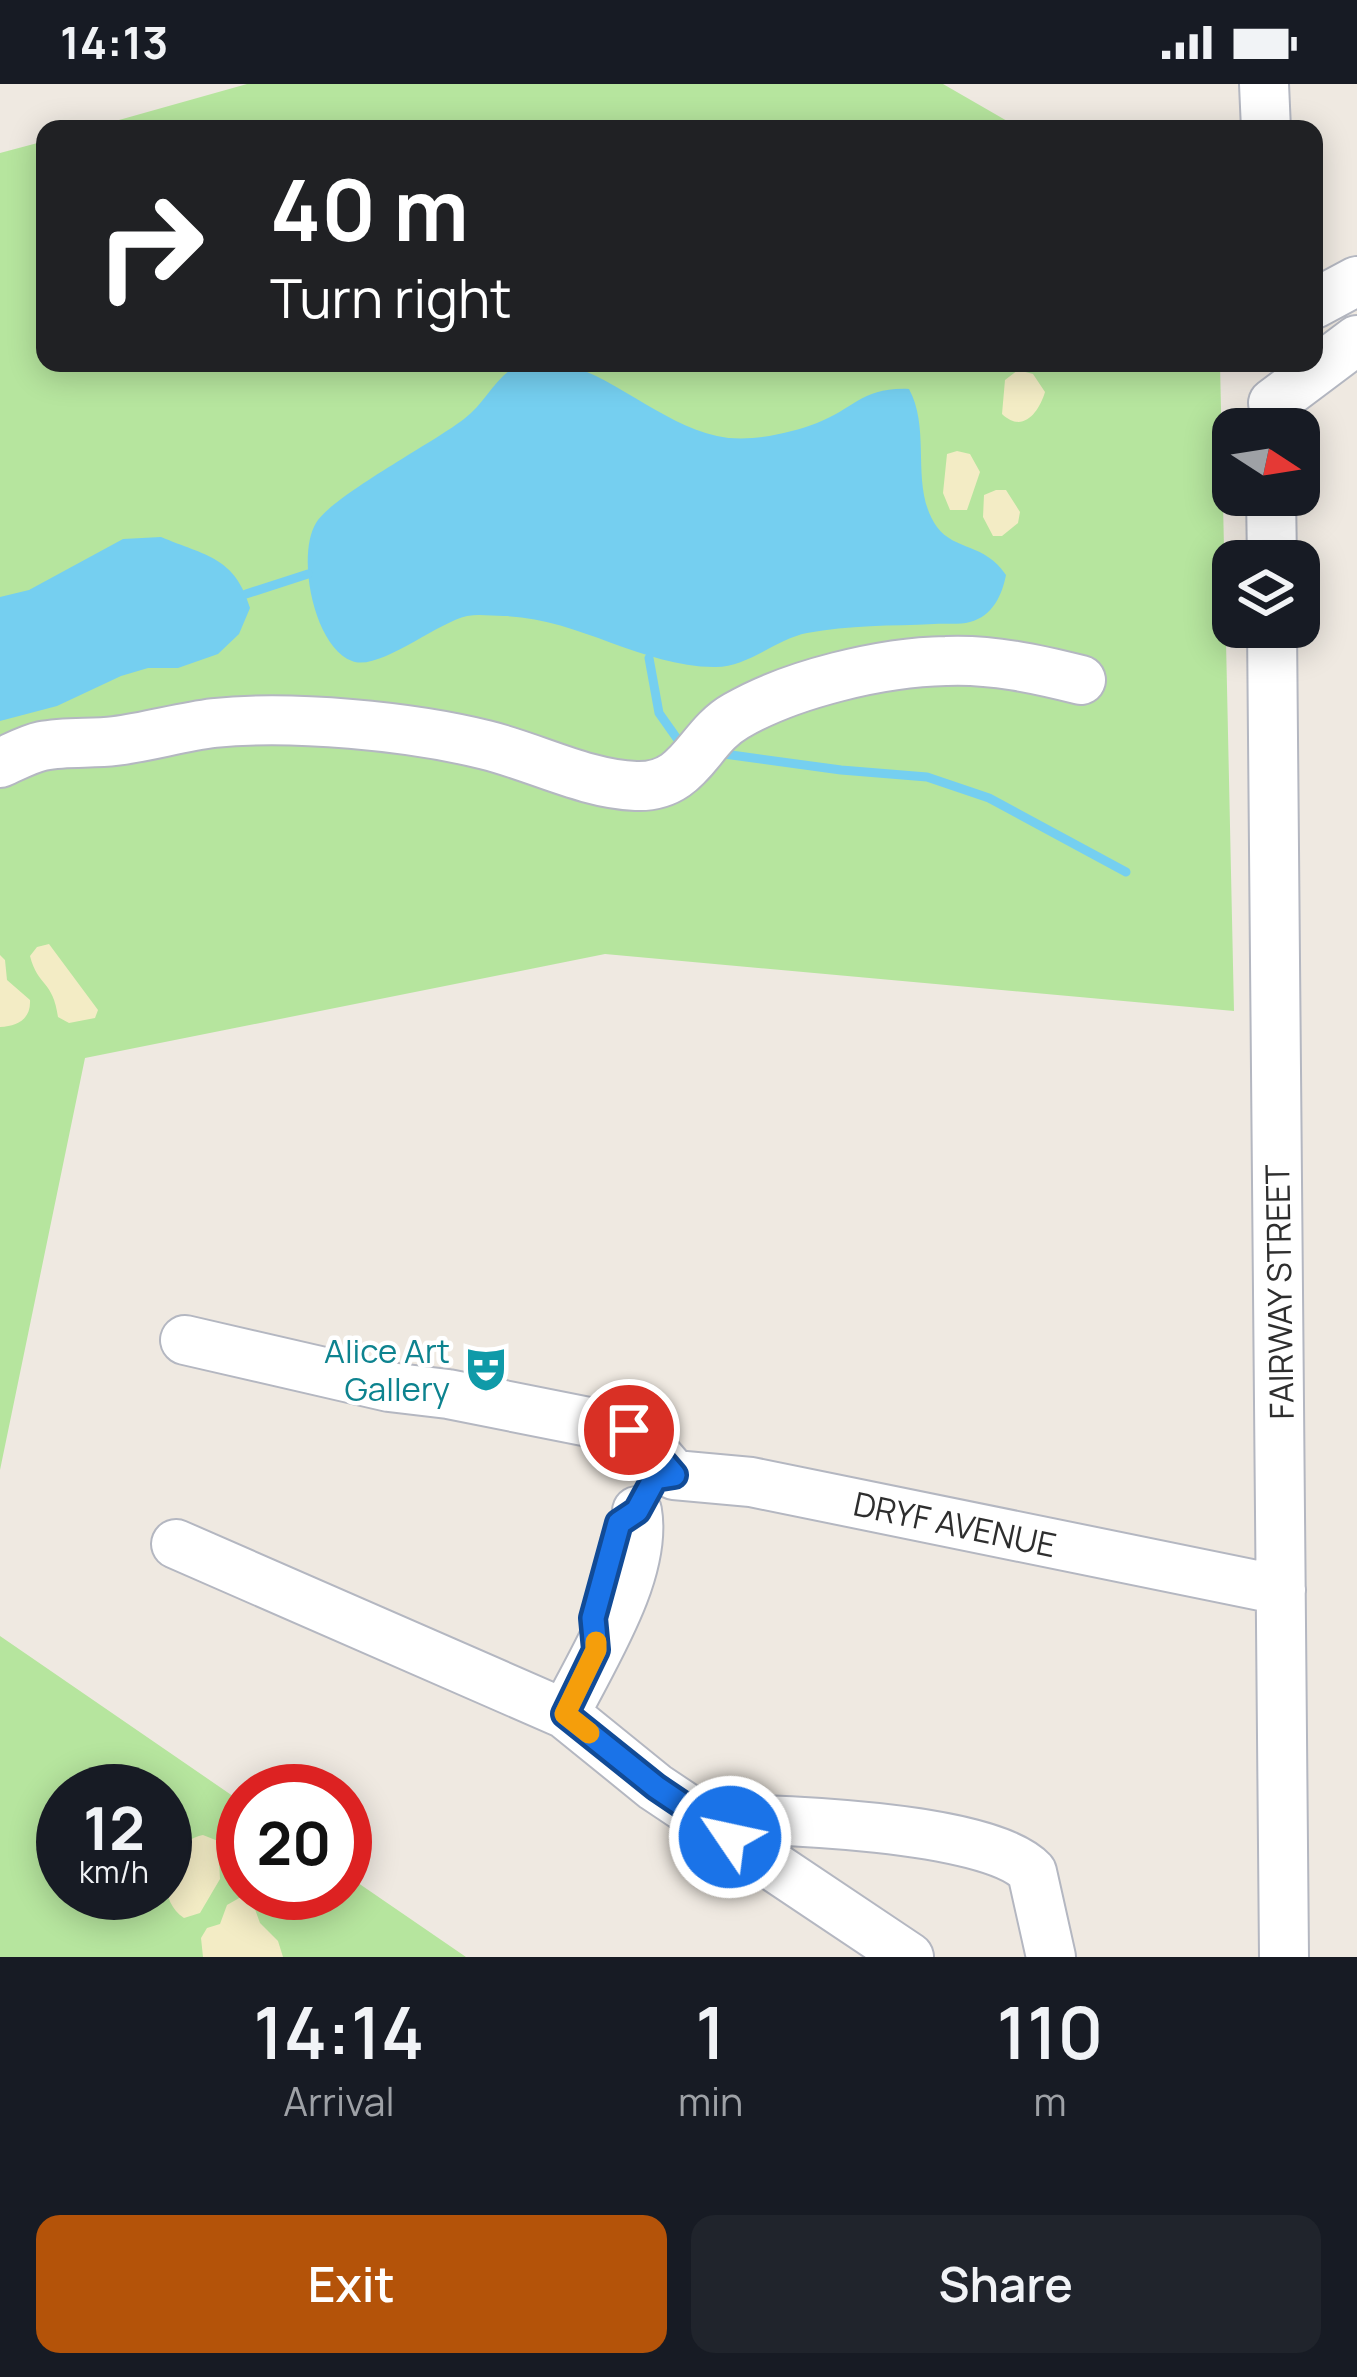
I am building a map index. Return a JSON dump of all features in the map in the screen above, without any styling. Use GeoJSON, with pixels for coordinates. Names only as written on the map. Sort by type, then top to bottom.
{"type":"FeatureCollection","features":[{"type":"Feature","properties":{"kind":"street"},"geometry":{"type":"LineString","coordinates":[[1264,84],[1266,120]]}},
{"type":"Feature","properties":{"kind":"street"},"geometry":{"type":"LineString","coordinates":[[1323,299],[1357,281]]}},
{"type":"Feature","properties":{"kind":"street"},"geometry":{"type":"LineString","coordinates":[[1323,363],[1357,340]]}},
{"type":"Feature","properties":{"kind":"street"},"geometry":{"type":"LineString","coordinates":[[1272,398],[1310,372]]}},
{"type":"Feature","properties":{"kind":"street","name":"FAIRWAY STREET"},"geometry":{"type":"LineString","coordinates":[[1272,648],[1284,1957]]}},
{"type":"Feature","properties":{"kind":"street"},"geometry":{"type":"LineString","coordinates":[[0,763],[43,746],[116,741],[215,723],[295,722],[484,744],[638,787],[670,779],[734,717],[782,694],[892,667],[947,661],[986,663],[1024,666],[1081,680]]}},
{"type":"Feature","properties":{"kind":"street","name":"DRYF AVENUE"},"geometry":{"type":"LineString","coordinates":[[185,1340],[388,1387],[448,1394],[629,1430],[659,1457],[751,1482],[1281,1590]]}},
{"type":"Feature","properties":{"kind":"street"},"geometry":{"type":"LineString","coordinates":[[565,1714],[614,1623],[640,1530],[637,1511],[655,1478],[659,1457]]}},
{"type":"Feature","properties":{"kind":"street"},"geometry":{"type":"LineString","coordinates":[[176,1544],[565,1714],[656,1787],[909,1957]]}},
{"type":"Feature","properties":{"kind":"street"},"geometry":{"type":"LineString","coordinates":[[704,1820],[838,1823],[1003,1852],[1032,1872],[1051,1957]]}},
{"type":"Feature","properties":{"kind":"green space"},"geometry":{"type":"Polygon","coordinates":[[[247,84],[943,84],[1005,120],[119,120],[247,84]]]}},
{"type":"Feature","properties":{"kind":"green space"},"geometry":{"type":"Polygon","coordinates":[[[36,143],[36,372],[1220,372],[1221,408],[1212,408],[1212,516],[1223,516],[1224,540],[1212,540],[1212,648],[1226,648],[1234,1011],[605,954],[85,1058],[0,1470],[0,153],[36,143]]]}},
{"type":"Feature","properties":{"kind":"green space"},"geometry":{"type":"Polygon","coordinates":[[[0,1636],[186,1764],[36,1764],[36,1920],[192,1920],[192,1768],[216,1784],[216,1920],[372,1920],[372,1893],[466,1957],[0,1957],[0,1636]]]}},
{"type":"Feature","properties":{"kind":"sand"},"geometry":{"type":"Polygon","coordinates":[[[1015,372],[1033,374],[1045,392],[1029,418],[1017,422],[1002,414],[1005,380],[1015,372]]]}},
{"type":"Feature","properties":{"kind":"sand"},"geometry":{"type":"Polygon","coordinates":[[[947,454],[970,454],[980,472],[967,510],[950,510],[943,493],[947,454]]]}},
{"type":"Feature","properties":{"kind":"sand"},"geometry":{"type":"Polygon","coordinates":[[[1006,490],[1020,512],[1018,523],[1002,536],[993,536],[983,517],[984,495],[1006,490]]]}},
{"type":"Feature","properties":{"kind":"sand"},"geometry":{"type":"Polygon","coordinates":[[[49,944],[98,1010],[95,1018],[69,1023],[58,1017],[53,996],[30,956],[37,947],[49,944]]]}},
{"type":"Feature","properties":{"kind":"sand"},"geometry":{"type":"Polygon","coordinates":[[[0,955],[7,980],[30,1000],[22,1020],[0,1027],[0,955]]]}},
{"type":"Feature","properties":{"kind":"sand"},"geometry":{"type":"Polygon","coordinates":[[[203,1835],[216,1840],[216,1886],[200,1913],[192,1916],[192,1839],[203,1835]]]}},
{"type":"Feature","properties":{"kind":"sand"},"geometry":{"type":"Polygon","coordinates":[[[221,1920],[259,1920],[278,1941],[283,1957],[203,1957],[201,1938],[207,1928],[221,1920]]]}},
{"type":"Feature","properties":{"kind":"water"},"geometry":{"type":"Polygon","coordinates":[[[586,372],[676,421],[729,438],[793,431],[869,395],[909,389],[919,423],[929,512],[944,535],[998,565],[1006,575],[999,597],[985,615],[970,622],[807,633],[726,666],[687,665],[558,625],[481,615],[454,620],[377,660],[352,661],[328,638],[312,599],[308,557],[316,523],[362,485],[464,419],[505,374],[586,372]]]}},
{"type":"Feature","properties":{"kind":"water"},"geometry":{"type":"Polygon","coordinates":[[[161,537],[217,560],[236,578],[250,608],[239,634],[218,654],[178,668],[148,668],[121,676],[57,706],[0,721],[0,597],[29,590],[123,539],[161,537]]]}},
{"type":"Feature","properties":{"kind":"waterway"},"geometry":{"type":"LineString","coordinates":[[246,594],[308,574]]}},
{"type":"Feature","properties":{"kind":"waterway"},"geometry":{"type":"LineString","coordinates":[[649,658],[659,713],[683,747]]}},
{"type":"Feature","properties":{"kind":"waterway"},"geometry":{"type":"LineString","coordinates":[[717,753],[927,777],[989,798],[1126,872]]}},
{"type":"Feature","properties":{"kind":"slow traffic"},"geometry":{"type":"LineString","coordinates":[[589,1733],[565,1714],[596,1642]]}},
{"type":"Feature","properties":{"kind":"place","name":"Alice Art Gallery"},"geometry":{"type":"Point","coordinates":[486,1369]}},
{"type":"Feature","properties":{"kind":"route"},"geometry":{"type":"LineString","coordinates":[[629,1430],[674,1475],[655,1478],[637,1511],[619,1523],[593,1618],[596,1650],[565,1714],[656,1787],[730,1837]]}}]}
